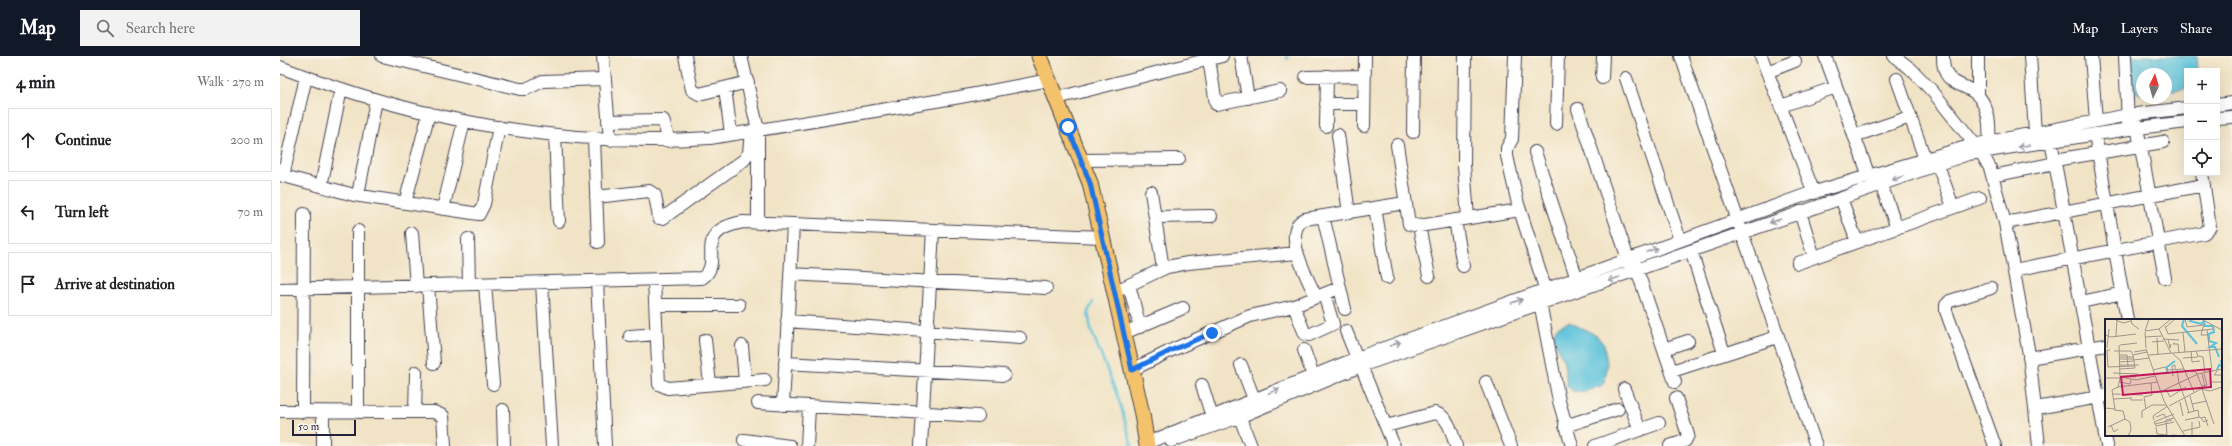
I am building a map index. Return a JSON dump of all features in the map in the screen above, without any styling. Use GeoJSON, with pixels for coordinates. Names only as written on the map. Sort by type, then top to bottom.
{"type":"FeatureCollection","features":[{"type":"Feature","properties":{"kind":"main road"},"geometry":{"type":"LineString","coordinates":[[1039,56],[1090,183],[1132,370],[1151,445]]}},
{"type":"Feature","properties":{"kind":"street"},"geometry":{"type":"LineString","coordinates":[[382,56],[520,89],[526,89],[543,81],[605,79]]}},
{"type":"Feature","properties":{"kind":"street"},"geometry":{"type":"LineString","coordinates":[[603,56],[610,140]]}},
{"type":"Feature","properties":{"kind":"street"},"geometry":{"type":"LineString","coordinates":[[685,56],[690,84],[694,92],[699,94],[748,82]]}},
{"type":"Feature","properties":{"kind":"street"},"geometry":{"type":"LineString","coordinates":[[740,56],[748,82],[755,131],[758,223]]}},
{"type":"Feature","properties":{"kind":"street"},"geometry":{"type":"LineString","coordinates":[[1057,98],[1201,59],[1222,56]]}},
{"type":"Feature","properties":{"kind":"street"},"geometry":{"type":"LineString","coordinates":[[1241,56],[1248,98]]}},
{"type":"Feature","properties":{"kind":"street"},"geometry":{"type":"LineString","coordinates":[[1364,126],[1365,56]]}},
{"type":"Feature","properties":{"kind":"street"},"geometry":{"type":"LineString","coordinates":[[1413,132],[1414,56]]}},
{"type":"Feature","properties":{"kind":"street"},"geometry":{"type":"LineString","coordinates":[[1465,56],[1464,164],[1468,218]]}},
{"type":"Feature","properties":{"kind":"street"},"geometry":{"type":"LineString","coordinates":[[1515,56],[1512,139],[1507,148],[1507,156],[1541,296],[1565,426],[1572,446]]}},
{"type":"Feature","properties":{"kind":"street"},"geometry":{"type":"LineString","coordinates":[[1556,124],[1558,56]]}},
{"type":"Feature","properties":{"kind":"street"},"geometry":{"type":"LineString","coordinates":[[1602,56],[1602,78]]}},
{"type":"Feature","properties":{"kind":"street"},"geometry":{"type":"LineString","coordinates":[[1681,56],[1816,446]]}},
{"type":"Feature","properties":{"kind":"street"},"geometry":{"type":"LineString","coordinates":[[1761,56],[1814,193]]}},
{"type":"Feature","properties":{"kind":"street"},"geometry":{"type":"LineString","coordinates":[[1825,56],[1869,176]]}},
{"type":"Feature","properties":{"kind":"street"},"geometry":{"type":"LineString","coordinates":[[1894,56],[1911,69],[1983,148],[1993,176],[2005,223],[2014,270],[2029,358],[2036,408],[2039,446]]}},
{"type":"Feature","properties":{"kind":"street"},"geometry":{"type":"LineString","coordinates":[[1943,56],[1944,71],[1947,77],[1978,95],[1985,105],[1989,117],[1983,148]]}},
{"type":"Feature","properties":{"kind":"street"},"geometry":{"type":"LineString","coordinates":[[1978,56],[1978,95]]}},
{"type":"Feature","properties":{"kind":"street"},"geometry":{"type":"LineString","coordinates":[[2030,56],[2036,133]]}},
{"type":"Feature","properties":{"kind":"street"},"geometry":{"type":"LineString","coordinates":[[2091,56],[2096,121]]}},
{"type":"Feature","properties":{"kind":"street"},"geometry":{"type":"LineString","coordinates":[[2125,56],[2133,129],[2140,146],[2165,278]]}},
{"type":"Feature","properties":{"kind":"street"},"geometry":{"type":"LineString","coordinates":[[1201,59],[1216,104],[1280,91]]}},
{"type":"Feature","properties":{"kind":"street"},"geometry":{"type":"LineString","coordinates":[[1767,72],[1795,61]]}},
{"type":"Feature","properties":{"kind":"street"},"geometry":{"type":"LineString","coordinates":[[280,67],[376,100],[464,121],[555,135],[610,140],[669,141],[755,131],[960,97],[1049,80]]}},
{"type":"Feature","properties":{"kind":"street"},"geometry":{"type":"LineString","coordinates":[[1326,126],[1327,76]]}},
{"type":"Feature","properties":{"kind":"street"},"geometry":{"type":"LineString","coordinates":[[1306,77],[1365,76]]}},
{"type":"Feature","properties":{"kind":"street"},"geometry":{"type":"LineString","coordinates":[[306,77],[282,175],[321,186],[358,195],[474,214],[482,211],[499,127]]}},
{"type":"Feature","properties":{"kind":"street"},"geometry":{"type":"LineString","coordinates":[[1626,78],[1680,240]]}},
{"type":"Feature","properties":{"kind":"street"},"geometry":{"type":"LineString","coordinates":[[1897,79],[1925,159]]}},
{"type":"Feature","properties":{"kind":"street"},"geometry":{"type":"LineString","coordinates":[[725,88],[731,134]]}},
{"type":"Feature","properties":{"kind":"street"},"geometry":{"type":"LineString","coordinates":[[1781,106],[1836,88]]}},
{"type":"Feature","properties":{"kind":"street"},"geometry":{"type":"LineString","coordinates":[[321,186],[341,89]]}},
{"type":"Feature","properties":{"kind":"street"},"geometry":{"type":"LineString","coordinates":[[358,195],[376,100]]}},
{"type":"Feature","properties":{"kind":"street"},"geometry":{"type":"LineString","coordinates":[[2220,105],[2232,103]]}},
{"type":"Feature","properties":{"kind":"street"},"geometry":{"type":"LineString","coordinates":[[1326,104],[1364,104]]}},
{"type":"Feature","properties":{"kind":"street"},"geometry":{"type":"LineString","coordinates":[[1151,445],[1237,412],[1359,362],[1541,296],[1635,271],[1983,148],[2036,133],[2096,121],[2184,108]]}},
{"type":"Feature","properties":{"kind":"street"},"geometry":{"type":"LineString","coordinates":[[1578,109],[1630,258],[1674,376],[1724,353],[1777,337]]}},
{"type":"Feature","properties":{"kind":"street"},"geometry":{"type":"LineString","coordinates":[[405,203],[429,113]]}},
{"type":"Feature","properties":{"kind":"street"},"geometry":{"type":"LineString","coordinates":[[1854,136],[1910,117]]}},
{"type":"Feature","properties":{"kind":"street"},"geometry":{"type":"LineString","coordinates":[[2220,118],[2232,117]]}},
{"type":"Feature","properties":{"kind":"street"},"geometry":{"type":"LineString","coordinates":[[608,121],[663,120],[669,141]]}},
{"type":"Feature","properties":{"kind":"street"},"geometry":{"type":"LineString","coordinates":[[443,209],[464,121]]}},
{"type":"Feature","properties":{"kind":"street"},"geometry":{"type":"LineString","coordinates":[[1541,296],[1577,279],[1630,258],[1738,218],[1925,159],[1983,148],[2051,141],[2184,122]]}},
{"type":"Feature","properties":{"kind":"street"},"geometry":{"type":"LineString","coordinates":[[596,197],[649,191],[655,195],[659,218],[663,218],[744,160],[749,153],[755,131]]}},
{"type":"Feature","properties":{"kind":"street"},"geometry":{"type":"LineString","coordinates":[[1338,134],[1349,212]]}},
{"type":"Feature","properties":{"kind":"street"},"geometry":{"type":"LineString","coordinates":[[2095,134],[2127,319]]}},
{"type":"Feature","properties":{"kind":"street"},"geometry":{"type":"LineString","coordinates":[[555,135],[559,221]]}},
{"type":"Feature","properties":{"kind":"street"},"geometry":{"type":"LineString","coordinates":[[594,138],[598,242]]}},
{"type":"Feature","properties":{"kind":"street"},"geometry":{"type":"LineString","coordinates":[[2051,141],[2089,347],[2102,397],[2105,426]]}},
{"type":"Feature","properties":{"kind":"street"},"geometry":{"type":"LineString","coordinates":[[1993,176],[2098,153],[2163,142]]}},
{"type":"Feature","properties":{"kind":"street"},"geometry":{"type":"LineString","coordinates":[[1397,145],[1409,224],[1419,226],[1520,210]]}},
{"type":"Feature","properties":{"kind":"street"},"geometry":{"type":"LineString","coordinates":[[1535,152],[1577,279]]}},
{"type":"Feature","properties":{"kind":"street"},"geometry":{"type":"LineString","coordinates":[[1081,160],[1179,159]]}},
{"type":"Feature","properties":{"kind":"street"},"geometry":{"type":"LineString","coordinates":[[1938,165],[1953,208]]}},
{"type":"Feature","properties":{"kind":"street"},"geometry":{"type":"LineString","coordinates":[[2014,270],[2157,242],[2208,230],[2210,227],[2202,176]]}},
{"type":"Feature","properties":{"kind":"street"},"geometry":{"type":"LineString","coordinates":[[1881,184],[1897,228]]}},
{"type":"Feature","properties":{"kind":"street"},"geometry":{"type":"LineString","coordinates":[[2005,223],[2204,185]]}},
{"type":"Feature","properties":{"kind":"street"},"geometry":{"type":"LineString","coordinates":[[1151,192],[1163,269]]}},
{"type":"Feature","properties":{"kind":"street"},"geometry":{"type":"LineString","coordinates":[[1842,198],[1857,242]]}},
{"type":"Feature","properties":{"kind":"street"},"geometry":{"type":"LineString","coordinates":[[1798,263],[1980,198]]}},
{"type":"Feature","properties":{"kind":"street"},"geometry":{"type":"LineString","coordinates":[[1294,306],[1305,334],[1309,335],[1333,324],[1298,253],[1294,236],[1295,227],[1299,222],[1305,219],[1405,204]]}},
{"type":"Feature","properties":{"kind":"street"},"geometry":{"type":"LineString","coordinates":[[1375,208],[1388,278]]}},
{"type":"Feature","properties":{"kind":"street"},"geometry":{"type":"LineString","coordinates":[[1800,212],[1814,257]]}},
{"type":"Feature","properties":{"kind":"street"},"geometry":{"type":"LineString","coordinates":[[303,412],[304,214]]}},
{"type":"Feature","properties":{"kind":"street"},"geometry":{"type":"LineString","coordinates":[[1155,216],[1212,216]]}},
{"type":"Feature","properties":{"kind":"street"},"geometry":{"type":"LineString","coordinates":[[1323,216],[1345,309]]}},
{"type":"Feature","properties":{"kind":"street"},"geometry":{"type":"LineString","coordinates":[[1455,220],[1463,266]]}},
{"type":"Feature","properties":{"kind":"street"},"geometry":{"type":"LineString","coordinates":[[280,289],[702,278],[708,274],[710,268],[712,243],[716,234],[723,227],[732,224],[758,223],[1103,237]]}},
{"type":"Feature","properties":{"kind":"street"},"geometry":{"type":"LineString","coordinates":[[783,405],[793,225]]}},
{"type":"Feature","properties":{"kind":"street"},"geometry":{"type":"LineString","coordinates":[[1419,226],[1428,276]]}},
{"type":"Feature","properties":{"kind":"street"},"geometry":{"type":"LineString","coordinates":[[921,446],[921,414],[932,230]]}},
{"type":"Feature","properties":{"kind":"street"},"geometry":{"type":"LineString","coordinates":[[358,231],[358,412]]}},
{"type":"Feature","properties":{"kind":"street"},"geometry":{"type":"LineString","coordinates":[[412,233],[434,363]]}},
{"type":"Feature","properties":{"kind":"street"},"geometry":{"type":"LineString","coordinates":[[468,239],[469,284]]}},
{"type":"Feature","properties":{"kind":"street"},"geometry":{"type":"LineString","coordinates":[[1691,251],[1724,353]]}},
{"type":"Feature","properties":{"kind":"street"},"geometry":{"type":"LineString","coordinates":[[1114,292],[1163,269],[1188,263],[1298,253]]}},
{"type":"Feature","properties":{"kind":"street"},"geometry":{"type":"LineString","coordinates":[[790,274],[930,280],[1046,288]]}},
{"type":"Feature","properties":{"kind":"street"},"geometry":{"type":"LineString","coordinates":[[654,280],[659,384],[668,388],[765,380]]}},
{"type":"Feature","properties":{"kind":"street"},"geometry":{"type":"LineString","coordinates":[[597,281],[605,446]]}},
{"type":"Feature","properties":{"kind":"street"},"geometry":{"type":"LineString","coordinates":[[542,283],[552,446]]}},
{"type":"Feature","properties":{"kind":"street"},"geometry":{"type":"LineString","coordinates":[[485,284],[493,384]]}},
{"type":"Feature","properties":{"kind":"street"},"geometry":{"type":"LineString","coordinates":[[1129,285],[1140,328]]}},
{"type":"Feature","properties":{"kind":"street"},"geometry":{"type":"LineString","coordinates":[[1132,370],[1172,350],[1250,316],[1294,306],[1339,288]]}},
{"type":"Feature","properties":{"kind":"street"},"geometry":{"type":"LineString","coordinates":[[1991,288],[1950,301],[1946,305],[1946,311],[1995,446]]}},
{"type":"Feature","properties":{"kind":"street"},"geometry":{"type":"LineString","coordinates":[[2081,302],[2122,293]]}},
{"type":"Feature","properties":{"kind":"street"},"geometry":{"type":"LineString","coordinates":[[656,305],[739,306]]}},
{"type":"Feature","properties":{"kind":"street"},"geometry":{"type":"LineString","coordinates":[[1124,333],[1140,328],[1183,308]]}},
{"type":"Feature","properties":{"kind":"street"},"geometry":{"type":"LineString","coordinates":[[788,321],[1020,338]]}},
{"type":"Feature","properties":{"kind":"street"},"geometry":{"type":"LineString","coordinates":[[1346,331],[1394,446]]}},
{"type":"Feature","properties":{"kind":"street"},"geometry":{"type":"LineString","coordinates":[[630,336],[657,334]]}},
{"type":"Feature","properties":{"kind":"street"},"geometry":{"type":"LineString","coordinates":[[705,340],[710,384]]}},
{"type":"Feature","properties":{"kind":"street"},"geometry":{"type":"LineString","coordinates":[[1664,349],[1688,341]]}},
{"type":"Feature","properties":{"kind":"street"},"geometry":{"type":"LineString","coordinates":[[2029,358],[2105,345]]}},
{"type":"Feature","properties":{"kind":"street"},"geometry":{"type":"LineString","coordinates":[[742,346],[745,381]]}},
{"type":"Feature","properties":{"kind":"street"},"geometry":{"type":"LineString","coordinates":[[1304,350],[1313,376]]}},
{"type":"Feature","properties":{"kind":"street"},"geometry":{"type":"LineString","coordinates":[[1151,445],[1212,416],[1237,412],[1254,399],[1313,376],[1359,362]]}},
{"type":"Feature","properties":{"kind":"street"},"geometry":{"type":"LineString","coordinates":[[785,363],[924,372],[1004,375]]}},
{"type":"Feature","properties":{"kind":"street"},"geometry":{"type":"LineString","coordinates":[[1241,365],[1254,399]]}},
{"type":"Feature","properties":{"kind":"street"},"geometry":{"type":"LineString","coordinates":[[415,412],[416,372]]}},
{"type":"Feature","properties":{"kind":"street"},"geometry":{"type":"LineString","coordinates":[[1486,382],[1511,446]]}},
{"type":"Feature","properties":{"kind":"street"},"geometry":{"type":"LineString","coordinates":[[1202,385],[1212,416]]}},
{"type":"Feature","properties":{"kind":"street"},"geometry":{"type":"LineString","coordinates":[[1624,389],[1640,430]]}},
{"type":"Feature","properties":{"kind":"street"},"geometry":{"type":"LineString","coordinates":[[2036,408],[2102,397]]}},
{"type":"Feature","properties":{"kind":"street"},"geometry":{"type":"LineString","coordinates":[[1670,446],[1685,441],[1688,435],[1676,398]]}},
{"type":"Feature","properties":{"kind":"street"},"geometry":{"type":"LineString","coordinates":[[758,403],[921,414],[978,416]]}},
{"type":"Feature","properties":{"kind":"street"},"geometry":{"type":"LineString","coordinates":[[807,446],[809,407]]}},
{"type":"Feature","properties":{"kind":"street"},"geometry":{"type":"LineString","coordinates":[[1565,426],[1618,409]]}},
{"type":"Feature","properties":{"kind":"street"},"geometry":{"type":"LineString","coordinates":[[503,410],[504,446]]}},
{"type":"Feature","properties":{"kind":"street"},"geometry":{"type":"LineString","coordinates":[[280,411],[434,412],[443,416],[445,446]]}},
{"type":"Feature","properties":{"kind":"street"},"geometry":{"type":"LineString","coordinates":[[323,412],[323,446]]}},
{"type":"Feature","properties":{"kind":"street"},"geometry":{"type":"LineString","coordinates":[[1237,412],[1251,446]]}},
{"type":"Feature","properties":{"kind":"street"},"geometry":{"type":"LineString","coordinates":[[1386,426],[1435,413],[1441,414],[1445,418],[1456,446]]}},
{"type":"Feature","properties":{"kind":"street"},"geometry":{"type":"LineString","coordinates":[[1595,446],[1659,423]]}},
{"type":"Feature","properties":{"kind":"street"},"geometry":{"type":"LineString","coordinates":[[2106,436],[2107,446]]}},
{"type":"Feature","properties":{"kind":"street"},"geometry":{"type":"LineString","coordinates":[[744,440],[790,446]]}},
{"type":"Feature","properties":{"kind":"water"},"geometry":{"type":"Polygon","coordinates":[[[2131,56],[2196,56],[2197,68],[2184,68],[2184,88],[2172,90],[2172,68],[2136,68],[2136,92],[2132,87],[2131,56]]]}},
{"type":"Feature","properties":{"kind":"water"},"geometry":{"type":"Polygon","coordinates":[[[1569,322],[1596,335],[1604,345],[1607,364],[1605,382],[1601,386],[1583,392],[1572,391],[1567,386],[1564,362],[1554,339],[1554,333],[1557,327],[1569,322]]]}},
{"type":"Feature","properties":{"kind":"waterway"},"geometry":{"type":"LineString","coordinates":[[1093,302],[1088,312],[1091,330],[1118,397],[1132,446]]}},
{"type":"Feature","properties":{"kind":"route"},"geometry":{"type":"LineString","coordinates":[[1068,127],[1090,183],[1132,370],[1172,350],[1212,333]]}}]}
